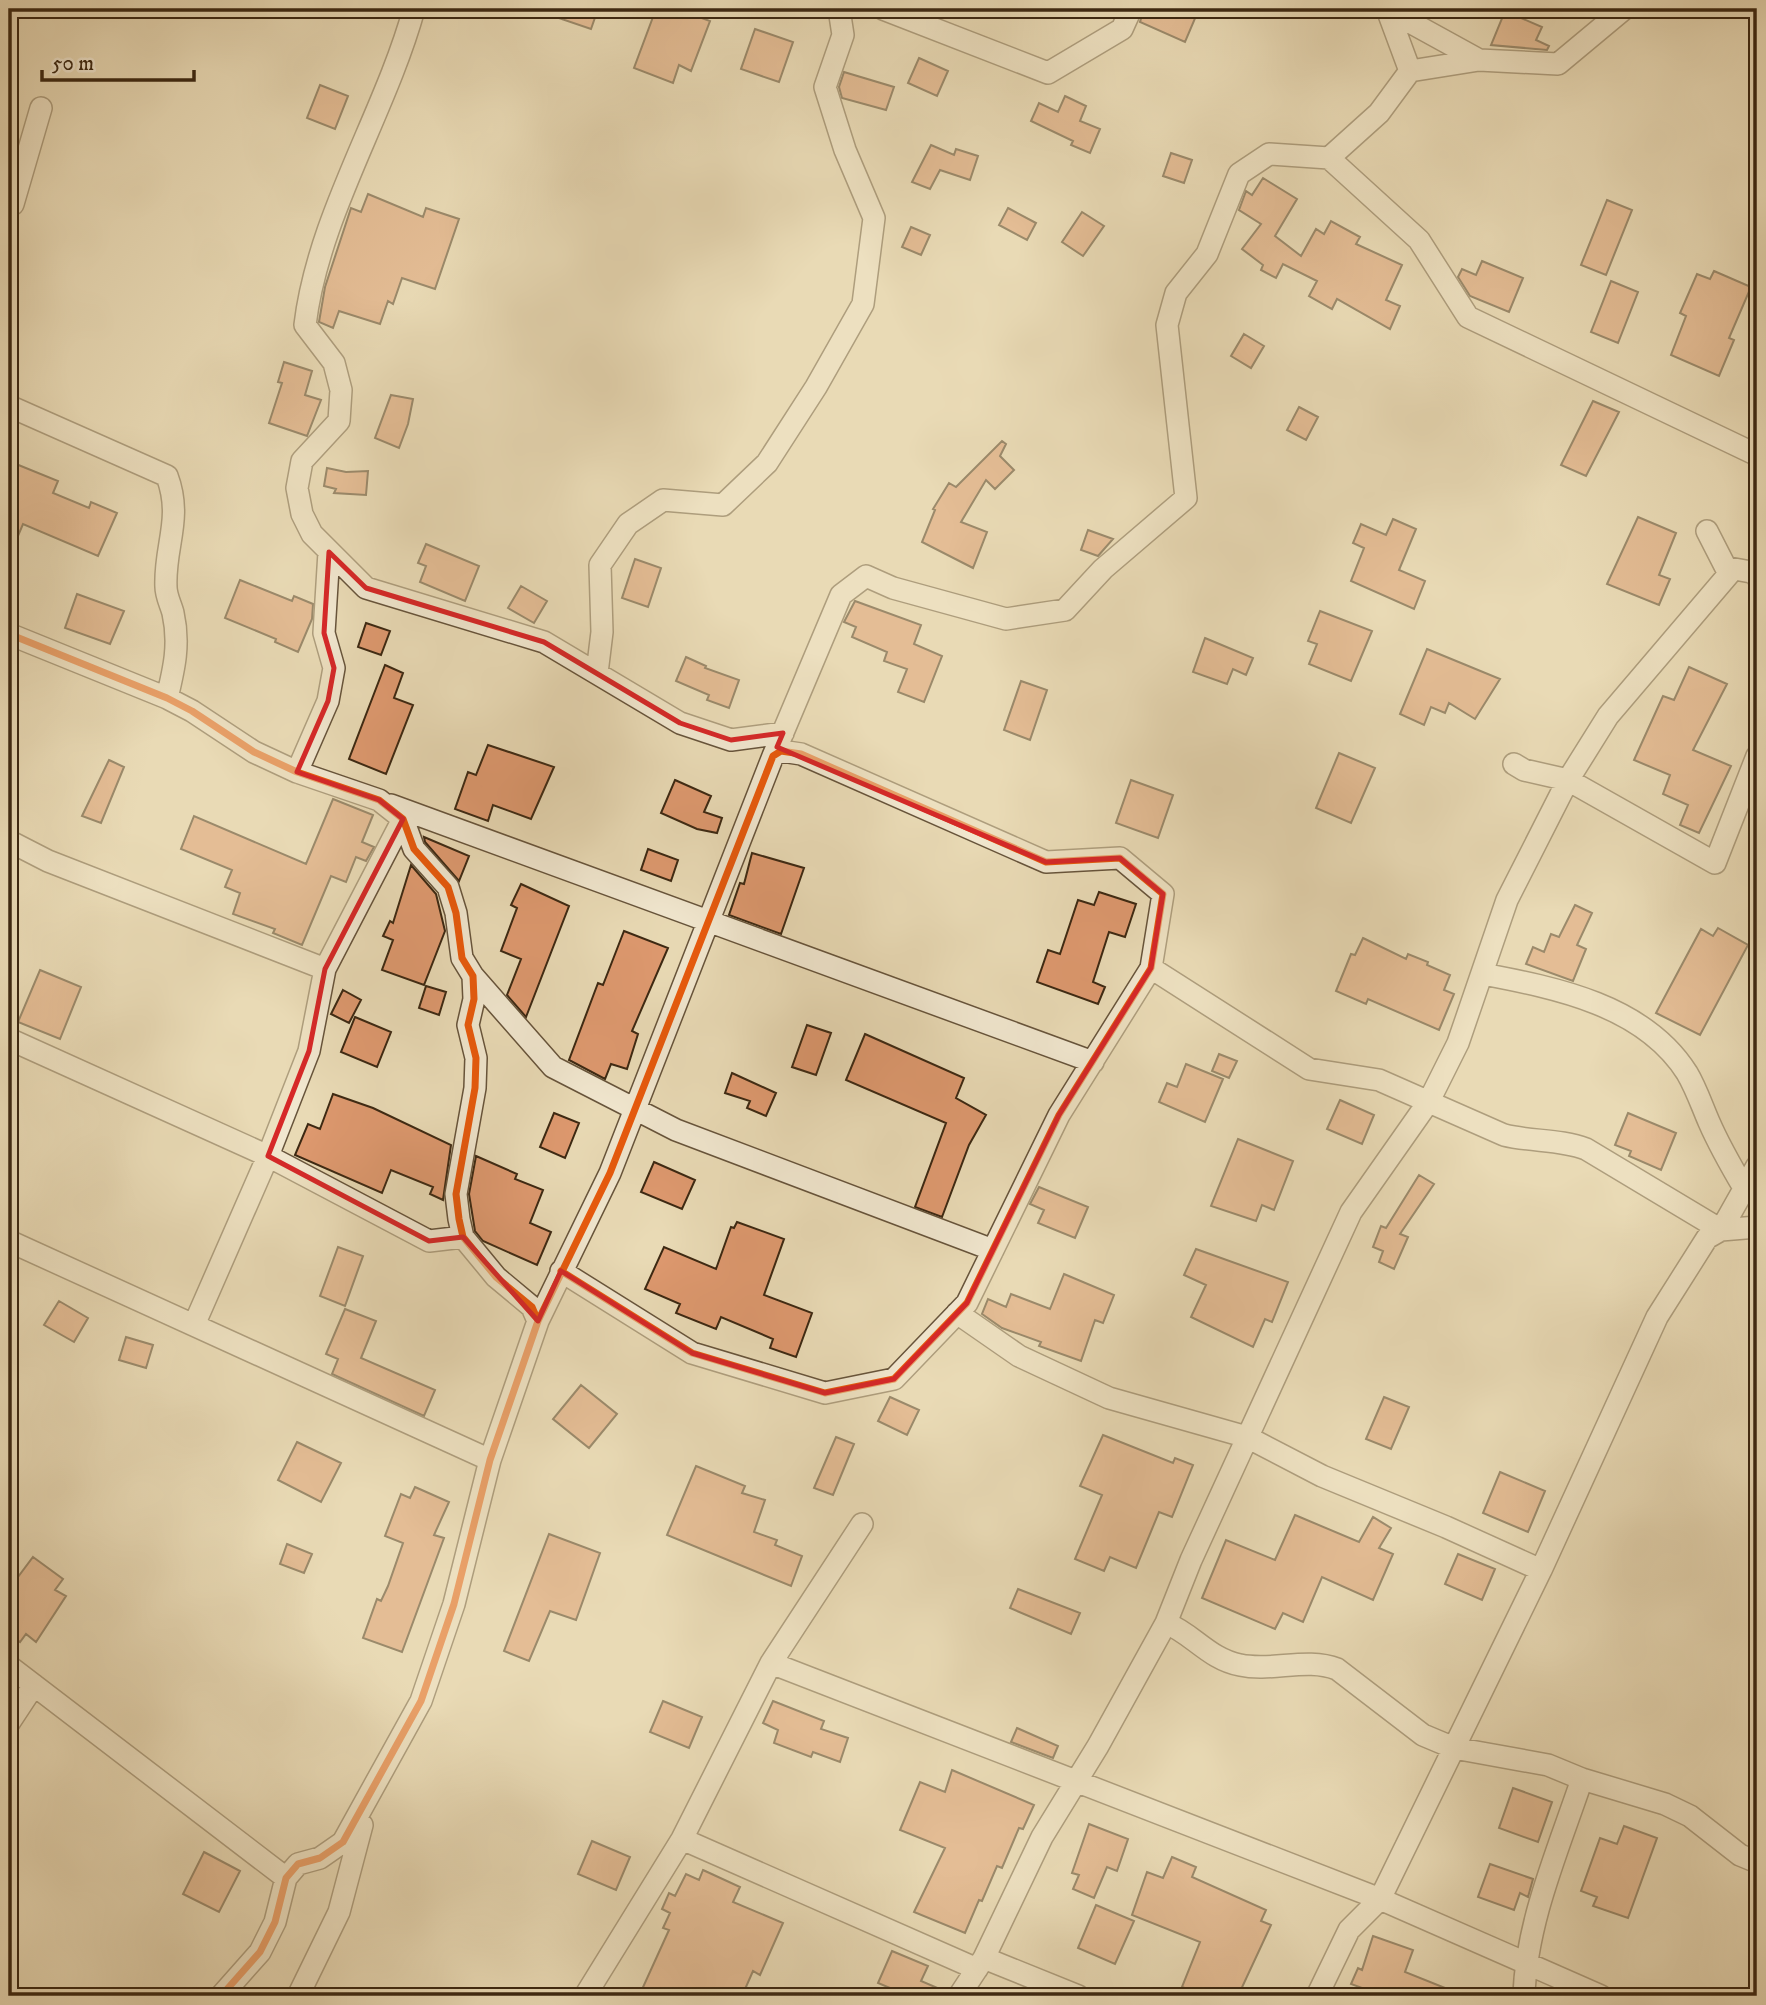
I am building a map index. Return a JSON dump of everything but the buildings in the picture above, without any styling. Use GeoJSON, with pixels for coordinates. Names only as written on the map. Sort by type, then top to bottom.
{"type":"FeatureCollection","features":[{"type":"Feature","properties":{"kind":"street"},"geometry":{"type":"LineString","coordinates":[[414,9],[402,53],[337,212],[309,292],[305,325],[334,363],[341,390],[339,421],[302,461],[297,488],[302,514],[312,534],[366,588],[544,642],[680,723],[731,740],[783,733]]}},
{"type":"Feature","properties":{"kind":"street"},"geometry":{"type":"LineString","coordinates":[[597,673],[603,632],[600,565],[628,524],[663,500],[723,505],[767,463],[816,387],[863,304],[874,218],[845,150],[825,87],[843,34],[839,9]]}},
{"type":"Feature","properties":{"kind":"street"},"geometry":{"type":"LineString","coordinates":[[892,10],[1048,73],[1122,29],[1131,9]]}},
{"type":"Feature","properties":{"kind":"street"},"geometry":{"type":"LineString","coordinates":[[1329,158],[1379,113],[1410,71],[1479,61],[1558,64],[1624,9]]}},
{"type":"Feature","properties":{"kind":"street"},"geometry":{"type":"LineString","coordinates":[[1388,10],[1479,61]]}},
{"type":"Feature","properties":{"kind":"street"},"geometry":{"type":"LineString","coordinates":[[1388,10],[1410,71]]}},
{"type":"Feature","properties":{"kind":"street"},"geometry":{"type":"LineString","coordinates":[[9,205],[13,204],[41,108]]}},
{"type":"Feature","properties":{"kind":"street"},"geometry":{"type":"LineString","coordinates":[[221,1996],[260,1952],[275,1922],[286,1878],[298,1864],[320,1858],[343,1842],[406,1730],[426,1688],[454,1604],[490,1460],[538,1321],[610,1173],[711,922],[773,756],[841,595],[866,576],[892,588],[1006,619],[1065,610],[1103,569],[1186,498],[1167,325],[1176,293],[1207,254],[1239,174],[1269,153],[1329,158],[1419,240],[1468,317],[1757,455]]}},
{"type":"Feature","properties":{"kind":"street"},"geometry":{"type":"LineString","coordinates":[[9,406],[167,476],[175,497],[175,519],[165,589],[174,615],[178,654],[167,698]]}},
{"type":"Feature","properties":{"kind":"street"},"geometry":{"type":"LineString","coordinates":[[959,1996],[981,1963],[1042,1837],[1166,1623],[1247,1437],[1351,1212],[1429,1101],[1458,1042],[1507,900],[1567,780],[1608,716],[1726,580],[1729,568],[1707,531]]}},
{"type":"Feature","properties":{"kind":"street"},"geometry":{"type":"LineString","coordinates":[[297,772],[328,701],[334,668],[324,633],[329,552]]}},
{"type":"Feature","properties":{"kind":"street"},"geometry":{"type":"LineString","coordinates":[[1729,568],[1751,572],[1757,576]]}},
{"type":"Feature","properties":{"kind":"street"},"geometry":{"type":"LineString","coordinates":[[9,634],[167,698],[192,711],[254,752],[297,772],[1093,1062]]}},
{"type":"Feature","properties":{"kind":"street"},"geometry":{"type":"LineString","coordinates":[[561,1271],[691,1353],[825,1393],[894,1379],[967,1303],[1059,1115],[1152,968],[1163,894],[1120,858],[1046,863],[801,754],[780,751],[773,756]]}},
{"type":"Feature","properties":{"kind":"street"},"geometry":{"type":"LineString","coordinates":[[1514,764],[1524,770],[1567,780],[1715,863],[1757,756]]}},
{"type":"Feature","properties":{"kind":"street"},"geometry":{"type":"LineString","coordinates":[[379,800],[402,819],[414,849],[447,887],[456,913],[462,957],[472,976],[553,1067],[676,1130],[993,1250]]}},
{"type":"Feature","properties":{"kind":"street"},"geometry":{"type":"LineString","coordinates":[[194,1325],[268,1156],[309,1051],[325,969],[402,819]]}},
{"type":"Feature","properties":{"kind":"street"},"geometry":{"type":"LineString","coordinates":[[9,841],[48,861],[325,969]]}},
{"type":"Feature","properties":{"kind":"street"},"geometry":{"type":"LineString","coordinates":[[1152,968],[1309,1069],[1379,1080],[1504,1135],[1568,1142],[1586,1149],[1721,1230]]}},
{"type":"Feature","properties":{"kind":"street"},"geometry":{"type":"LineString","coordinates":[[1482,974],[1580,996],[1616,1012],[1657,1037],[1687,1073],[1744,1188]]}},
{"type":"Feature","properties":{"kind":"street"},"geometry":{"type":"LineString","coordinates":[[472,976],[474,999],[468,1025],[476,1058],[475,1088],[456,1194],[463,1237],[496,1277],[532,1307],[538,1321]]}},
{"type":"Feature","properties":{"kind":"street"},"geometry":{"type":"LineString","coordinates":[[9,1039],[268,1156],[429,1241],[463,1237]]}},
{"type":"Feature","properties":{"kind":"street"},"geometry":{"type":"LineString","coordinates":[[1721,1230],[1757,1166]]}},
{"type":"Feature","properties":{"kind":"street"},"geometry":{"type":"LineString","coordinates":[[1317,1996],[1349,1930],[1380,1899],[1541,1570],[1657,1317],[1695,1253],[1707,1238],[1721,1230],[1757,1227]]}},
{"type":"Feature","properties":{"kind":"street"},"geometry":{"type":"LineString","coordinates":[[9,1241],[490,1460]]}},
{"type":"Feature","properties":{"kind":"street"},"geometry":{"type":"LineString","coordinates":[[957,1313],[1019,1356],[1109,1398],[1247,1437],[1322,1476],[1541,1570]]}},
{"type":"Feature","properties":{"kind":"street"},"geometry":{"type":"LineString","coordinates":[[585,1996],[682,1839],[771,1663],[862,1524]]}},
{"type":"Feature","properties":{"kind":"street"},"geometry":{"type":"LineString","coordinates":[[1166,1623],[1183,1630],[1191,1641],[1223,1661],[1270,1668],[1322,1662],[1337,1669],[1400,1720],[1423,1735],[1454,1748],[1539,1763],[1665,1804],[1690,1816],[1740,1855],[1757,1862]]}},
{"type":"Feature","properties":{"kind":"street"},"geometry":{"type":"LineString","coordinates":[[771,1663],[1380,1899],[1601,1996]]}},
{"type":"Feature","properties":{"kind":"street"},"geometry":{"type":"LineString","coordinates":[[9,1666],[286,1878]]}},
{"type":"Feature","properties":{"kind":"street"},"geometry":{"type":"LineString","coordinates":[[9,1723],[34,1685]]}},
{"type":"Feature","properties":{"kind":"street"},"geometry":{"type":"LineString","coordinates":[[1524,1996],[1526,1965],[1545,1892],[1582,1779]]}},
{"type":"Feature","properties":{"kind":"street"},"geometry":{"type":"LineString","coordinates":[[298,1996],[339,1912],[371,1789]]}},
{"type":"Feature","properties":{"kind":"street"},"geometry":{"type":"LineString","coordinates":[[682,1839],[981,1963],[1078,1996]]}},
{"type":"Feature","properties":{"kind":"highlighted area"},"geometry":{"type":"Polygon","coordinates":[[[329,552],[366,588],[544,642],[680,723],[731,740],[783,733],[777,747],[1046,862],[1120,858],[1163,894],[1151,968],[1059,1115],[967,1303],[894,1379],[825,1393],[692,1353],[561,1271],[538,1321],[463,1237],[429,1241],[268,1156],[309,1051],[325,969],[403,819],[379,800],[297,772],[328,701],[334,668],[324,633],[329,552]]]}},
{"type":"Feature","properties":{"kind":"cycle path"},"geometry":{"type":"LineString","coordinates":[[9,634],[167,698],[192,711],[254,752],[297,772],[379,800],[403,819],[414,849],[448,887],[456,913],[462,958],[473,976],[474,999],[468,1025],[476,1058],[475,1088],[456,1194],[463,1237],[496,1277],[532,1307],[538,1321],[490,1460],[454,1604],[421,1701],[343,1842],[320,1858],[298,1864],[286,1878],[275,1922],[260,1952],[221,1996]]}},
{"type":"Feature","properties":{"kind":"cycle path"},"geometry":{"type":"LineString","coordinates":[[538,1321],[610,1173],[773,756],[781,751],[801,754],[1046,862],[1120,858],[1163,894],[1151,968],[1059,1115],[967,1303],[894,1379],[825,1393],[692,1353],[561,1271]]}}]}
